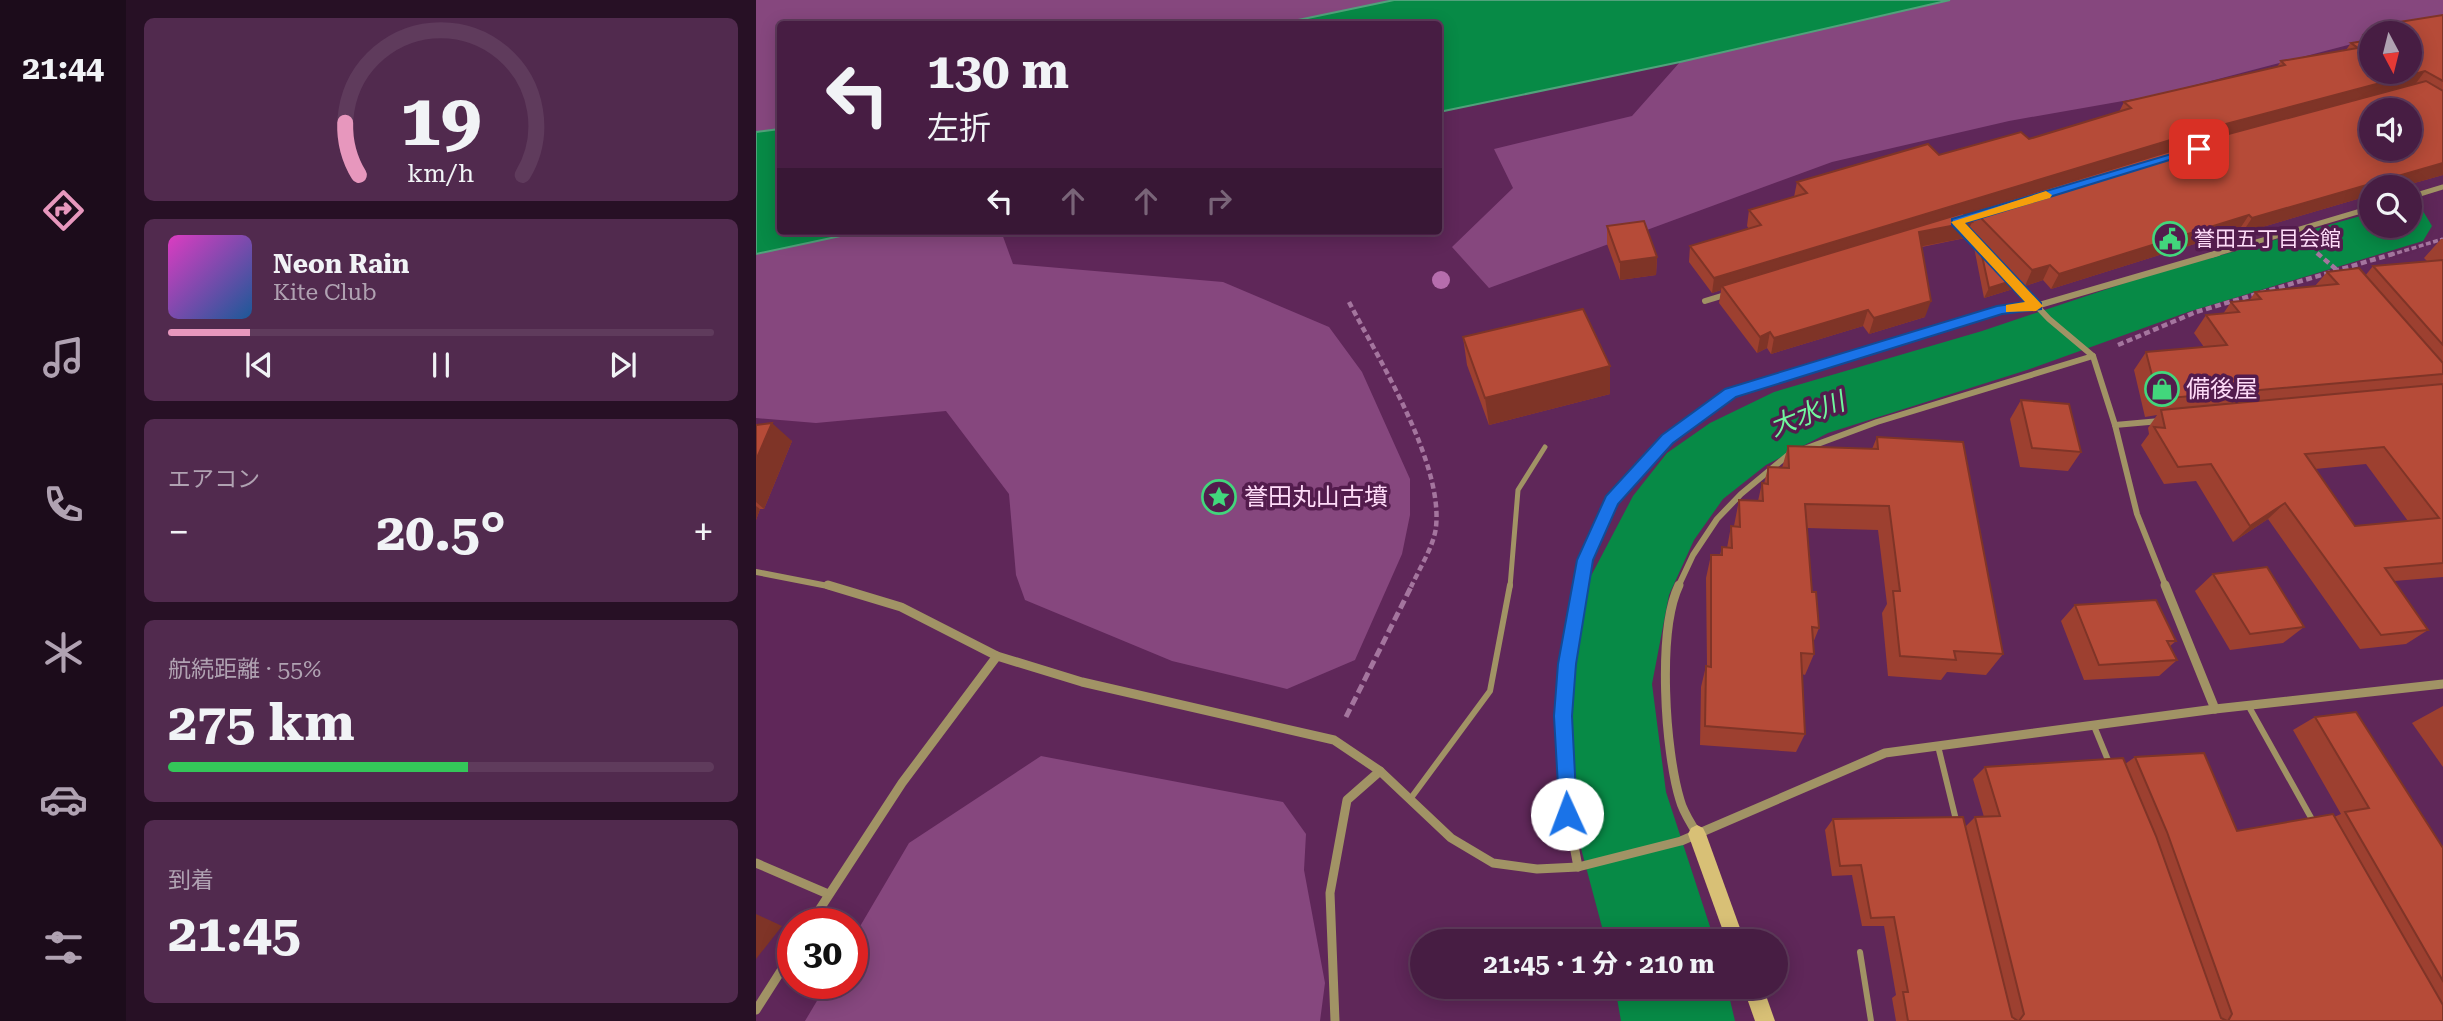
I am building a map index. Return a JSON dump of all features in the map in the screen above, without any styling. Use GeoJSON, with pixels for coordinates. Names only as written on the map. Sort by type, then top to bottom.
{"type":"FeatureCollection","features":[{"type":"Feature","properties":{"kind":"street"},"geometry":{"type":"LineString","coordinates":[[2422,193],[2443,187]]}},
{"type":"Feature","properties":{"kind":"street"},"geometry":{"type":"LineString","coordinates":[[1578,867],[1567,814],[1563,716],[1567,664],[1585,560],[1611,500],[1667,439],[1730,393],[2001,309],[2036,306],[2359,212]]}},
{"type":"Feature","properties":{"kind":"street"},"geometry":{"type":"LineString","coordinates":[[1970,218],[1957,222],[1992,259]]}},
{"type":"Feature","properties":{"kind":"street"},"geometry":{"type":"LineString","coordinates":[[2001,269],[2049,319],[2093,356],[2115,425],[2137,514],[2215,709]]}},
{"type":"Feature","properties":{"kind":"street"},"geometry":{"type":"LineString","coordinates":[[1705,301],[1732,292]]}},
{"type":"Feature","properties":{"kind":"street"},"geometry":{"type":"LineString","coordinates":[[1730,929],[1689,837],[1668,724],[1666,649],[1674,595],[1693,555],[1717,519],[1741,494],[1788,455],[1877,422],[1980,393],[2093,356]]}},
{"type":"Feature","properties":{"kind":"street"},"geometry":{"type":"LineString","coordinates":[[2115,425],[2170,420]]}},
{"type":"Feature","properties":{"kind":"street"},"geometry":{"type":"LineString","coordinates":[[756,572],[814,581],[901,607],[951,630],[997,656],[1160,701],[1334,740],[1380,771],[1451,838],[1493,863],[1537,869],[1578,867],[1689,837],[1885,754],[2215,709],[2443,684]]}},
{"type":"Feature","properties":{"kind":"street"},"geometry":{"type":"LineString","coordinates":[[820,908],[902,783],[997,656]]}},
{"type":"Feature","properties":{"kind":"street"},"geometry":{"type":"LineString","coordinates":[[1335,1021],[1331,893],[1342,827],[1347,800],[1380,771]]}},
{"type":"Feature","properties":{"kind":"street"},"geometry":{"type":"LineString","coordinates":[[756,863],[828,894]]}},
{"type":"Feature","properties":{"kind":"street"},"geometry":{"type":"LineString","coordinates":[[756,1010],[777,977]]}},
{"type":"Feature","properties":{"kind":"street"},"geometry":{"type":"LineString","coordinates":[[1757,999],[1765,1021]]}},
{"type":"Feature","properties":{"kind":"lane"},"geometry":{"type":"LineString","coordinates":[[1410,798],[1490,691],[1506,616],[1515,551],[1518,490],[1545,447]]}},
{"type":"Feature","properties":{"kind":"lane"},"geometry":{"type":"LineString","coordinates":[[2248,705],[2316,827]]}},
{"type":"Feature","properties":{"kind":"lane"},"geometry":{"type":"LineString","coordinates":[[2094,725],[2113,774]]}},
{"type":"Feature","properties":{"kind":"lane"},"geometry":{"type":"LineString","coordinates":[[1938,746],[1960,838]]}},
{"type":"Feature","properties":{"kind":"lane"},"geometry":{"type":"LineString","coordinates":[[1860,952],[1871,1021]]}},
{"type":"Feature","properties":{"kind":"path"},"geometry":{"type":"LineString","coordinates":[[2093,356],[2196,312],[2443,239]]}},
{"type":"Feature","properties":{"kind":"path"},"geometry":{"type":"LineString","coordinates":[[2329,262],[2337,270]]}},
{"type":"Feature","properties":{"kind":"path"},"geometry":{"type":"LineString","coordinates":[[1334,740],[1404,604],[1436,529],[1435,496],[1414,430],[1349,302]]}},
{"type":"Feature","properties":{"kind":"shaded area"},"geometry":{"type":"Polygon","coordinates":[[[756,0],[1394,0],[1293,21],[777,21],[777,129],[756,132],[756,0]]]}},
{"type":"Feature","properties":{"kind":"shaded area"},"geometry":{"type":"Polygon","coordinates":[[[1394,0],[1950,0],[1680,62],[1442,111],[1442,21],[1293,21],[1394,0]]]}},
{"type":"Feature","properties":{"kind":"shaded area"},"geometry":{"type":"Polygon","coordinates":[[[1950,0],[2443,0],[2443,19],[2422,23],[2359,21],[2359,42],[2157,95],[2009,121],[1832,162],[1489,288],[1452,247],[1513,188],[1494,149],[1632,116],[1680,62],[1950,0]]]}},
{"type":"Feature","properties":{"kind":"shaded area"},"geometry":{"type":"Polygon","coordinates":[[[777,129],[777,235],[845,235],[756,254],[756,132],[777,129]]]}},
{"type":"Feature","properties":{"kind":"shaded area"},"geometry":{"type":"Polygon","coordinates":[[[845,235],[1002,235],[1013,264],[1223,282],[1329,327],[1362,372],[1410,479],[1410,515],[1402,554],[1355,660],[1287,689],[1172,661],[1025,600],[1016,575],[1009,494],[946,411],[816,423],[756,418],[756,254],[845,235]]]}},
{"type":"Feature","properties":{"kind":"shaded area"},"geometry":{"type":"Polygon","coordinates":[[[1041,756],[1283,802],[1306,834],[1304,870],[1325,983],[1320,1021],[805,1021],[818,999],[868,999],[868,913],[909,843],[1041,756]]]}},
{"type":"Feature","properties":{"kind":"building"},"geometry":{"type":"Polygon","coordinates":[[[2443,15],[2443,81],[2422,72],[2422,21],[2405,21],[2443,15]]]}},
{"type":"Feature","properties":{"kind":"building"},"geometry":{"type":"Polygon","coordinates":[[[2359,42],[2359,84],[2376,84],[2207,129],[1714,278],[1690,246],[1761,225],[1749,210],[1807,193],[1797,182],[1928,144],[1939,155],[2021,132],[2029,139],[2131,108],[2124,102],[2285,65],[2281,61],[2358,48],[2351,43],[2359,42]]]}},
{"type":"Feature","properties":{"kind":"building"},"geometry":{"type":"Polygon","coordinates":[[[2426,81],[2443,91],[2443,163],[2401,175],[2359,175],[2359,187],[2252,218],[2249,215],[2059,274],[2050,265],[2032,270],[1974,211],[2210,139],[2359,99],[2359,161],[2422,161],[2422,98],[2363,98],[2426,81]]]}},
{"type":"Feature","properties":{"kind":"building"},"geometry":{"type":"Polygon","coordinates":[[[1963,213],[1972,222],[1919,232],[1931,301],[1874,318],[1868,310],[1774,338],[1770,332],[1760,337],[1722,286],[1963,213]]]}},
{"type":"Feature","properties":{"kind":"building"},"geometry":{"type":"Polygon","coordinates":[[[1644,221],[1657,257],[1620,262],[1607,226],[1644,221]]]}},
{"type":"Feature","properties":{"kind":"building"},"geometry":{"type":"Polygon","coordinates":[[[1978,237],[2018,279],[1989,288],[1978,237]]]}},
{"type":"Feature","properties":{"kind":"building"},"geometry":{"type":"Polygon","coordinates":[[[2443,260],[2443,345],[2373,266],[2443,260]]]}},
{"type":"Feature","properties":{"kind":"building"},"geometry":{"type":"Polygon","coordinates":[[[2359,268],[2443,363],[2443,374],[2158,399],[2146,352],[2227,345],[2206,315],[2239,312],[2231,302],[2261,299],[2255,292],[2338,284],[2327,272],[2359,268]]]}},
{"type":"Feature","properties":{"kind":"building"},"geometry":{"type":"Polygon","coordinates":[[[1583,309],[1610,366],[1485,398],[1463,337],[1583,309]]]}},
{"type":"Feature","properties":{"kind":"building"},"geometry":{"type":"Polygon","coordinates":[[[2443,384],[2443,563],[2385,568],[2428,630],[2381,635],[2285,503],[2250,526],[2211,464],[2178,467],[2154,427],[2165,428],[2161,410],[2443,384]],[[2384,447],[2305,454],[2355,526],[2439,518],[2384,447]]]}},
{"type":"Feature","properties":{"kind":"building"},"geometry":{"type":"Polygon","coordinates":[[[2021,400],[2069,404],[2081,452],[2032,448],[2021,400]]]}},
{"type":"Feature","properties":{"kind":"building"},"geometry":{"type":"Polygon","coordinates":[[[772,423],[756,460],[756,425],[772,423]]]}},
{"type":"Feature","properties":{"kind":"building"},"geometry":{"type":"Polygon","coordinates":[[[1877,437],[1963,442],[2003,654],[1954,651],[1956,660],[1900,656],[1893,591],[1900,591],[1889,506],[1805,504],[1812,592],[1816,592],[1819,628],[1812,627],[1814,654],[1801,653],[1805,734],[1705,726],[1706,666],[1711,667],[1711,555],[1722,555],[1722,547],[1732,548],[1731,526],[1740,527],[1739,500],[1763,501],[1762,483],[1768,484],[1768,467],[1789,468],[1788,446],[1878,449],[1877,437]]]}},
{"type":"Feature","properties":{"kind":"building"},"geometry":{"type":"Polygon","coordinates":[[[2267,567],[2304,627],[2250,634],[2213,574],[2267,567]]]}},
{"type":"Feature","properties":{"kind":"building"},"geometry":{"type":"Polygon","coordinates":[[[2156,600],[2176,641],[2167,641],[2177,660],[2099,665],[2075,605],[2156,600]]]}},
{"type":"Feature","properties":{"kind":"building"},"geometry":{"type":"Polygon","coordinates":[[[2356,712],[2443,848],[2443,981],[2345,812],[2369,808],[2315,717],[2356,712]]]}},
{"type":"Feature","properties":{"kind":"building"},"geometry":{"type":"Polygon","coordinates":[[[2204,753],[2237,831],[2333,814],[2443,1005],[2443,1021],[2228,1021],[2232,1014],[2167,832],[2135,757],[2204,753]]]}},
{"type":"Feature","properties":{"kind":"building"},"geometry":{"type":"Polygon","coordinates":[[[2123,758],[2156,836],[2221,1018],[2227,1021],[2019,1021],[2024,1014],[1975,817],[2000,816],[1985,767],[2123,758]]]}},
{"type":"Feature","properties":{"kind":"building"},"geometry":{"type":"Polygon","coordinates":[[[1963,817],[2012,1017],[2018,1021],[1908,1021],[1903,992],[1908,992],[1894,917],[1871,918],[1861,865],[1840,866],[1833,819],[1963,817]]]}},
{"type":"Feature","properties":{"kind":"waterway","name":"大水川"},"geometry":{"type":"LineString","coordinates":[[1657,929],[1616,792],[1606,684],[1625,595],[1662,520],[1695,476],[1738,444],[1801,412],[2001,352],[2164,295],[2359,238]]}},
{"type":"Feature","properties":{"kind":"waterway","name":"大水川"},"geometry":{"type":"LineString","coordinates":[[1673,999],[1678,1021]]}},
{"type":"Feature","properties":{"kind":"slow traffic"},"geometry":{"type":"LineString","coordinates":[[2011,308],[2036,306],[1957,222],[2046,195]]}},
{"type":"Feature","properties":{"kind":"place","name":"誉田五丁目会館"},"geometry":{"type":"Point","coordinates":[2170,239]}},
{"type":"Feature","properties":{"kind":"place","name":"備後屋"},"geometry":{"type":"Point","coordinates":[2162,389]}},
{"type":"Feature","properties":{"kind":"place","name":"誉田丸山古墳"},"geometry":{"type":"Point","coordinates":[1219,497]}},
{"type":"Feature","properties":{"kind":"route"},"geometry":{"type":"LineString","coordinates":[[1567,814],[1563,716],[1567,664],[1585,560],[1611,500],[1667,439],[1730,393],[2001,309],[2036,306],[1957,222],[2199,149]]}}]}
